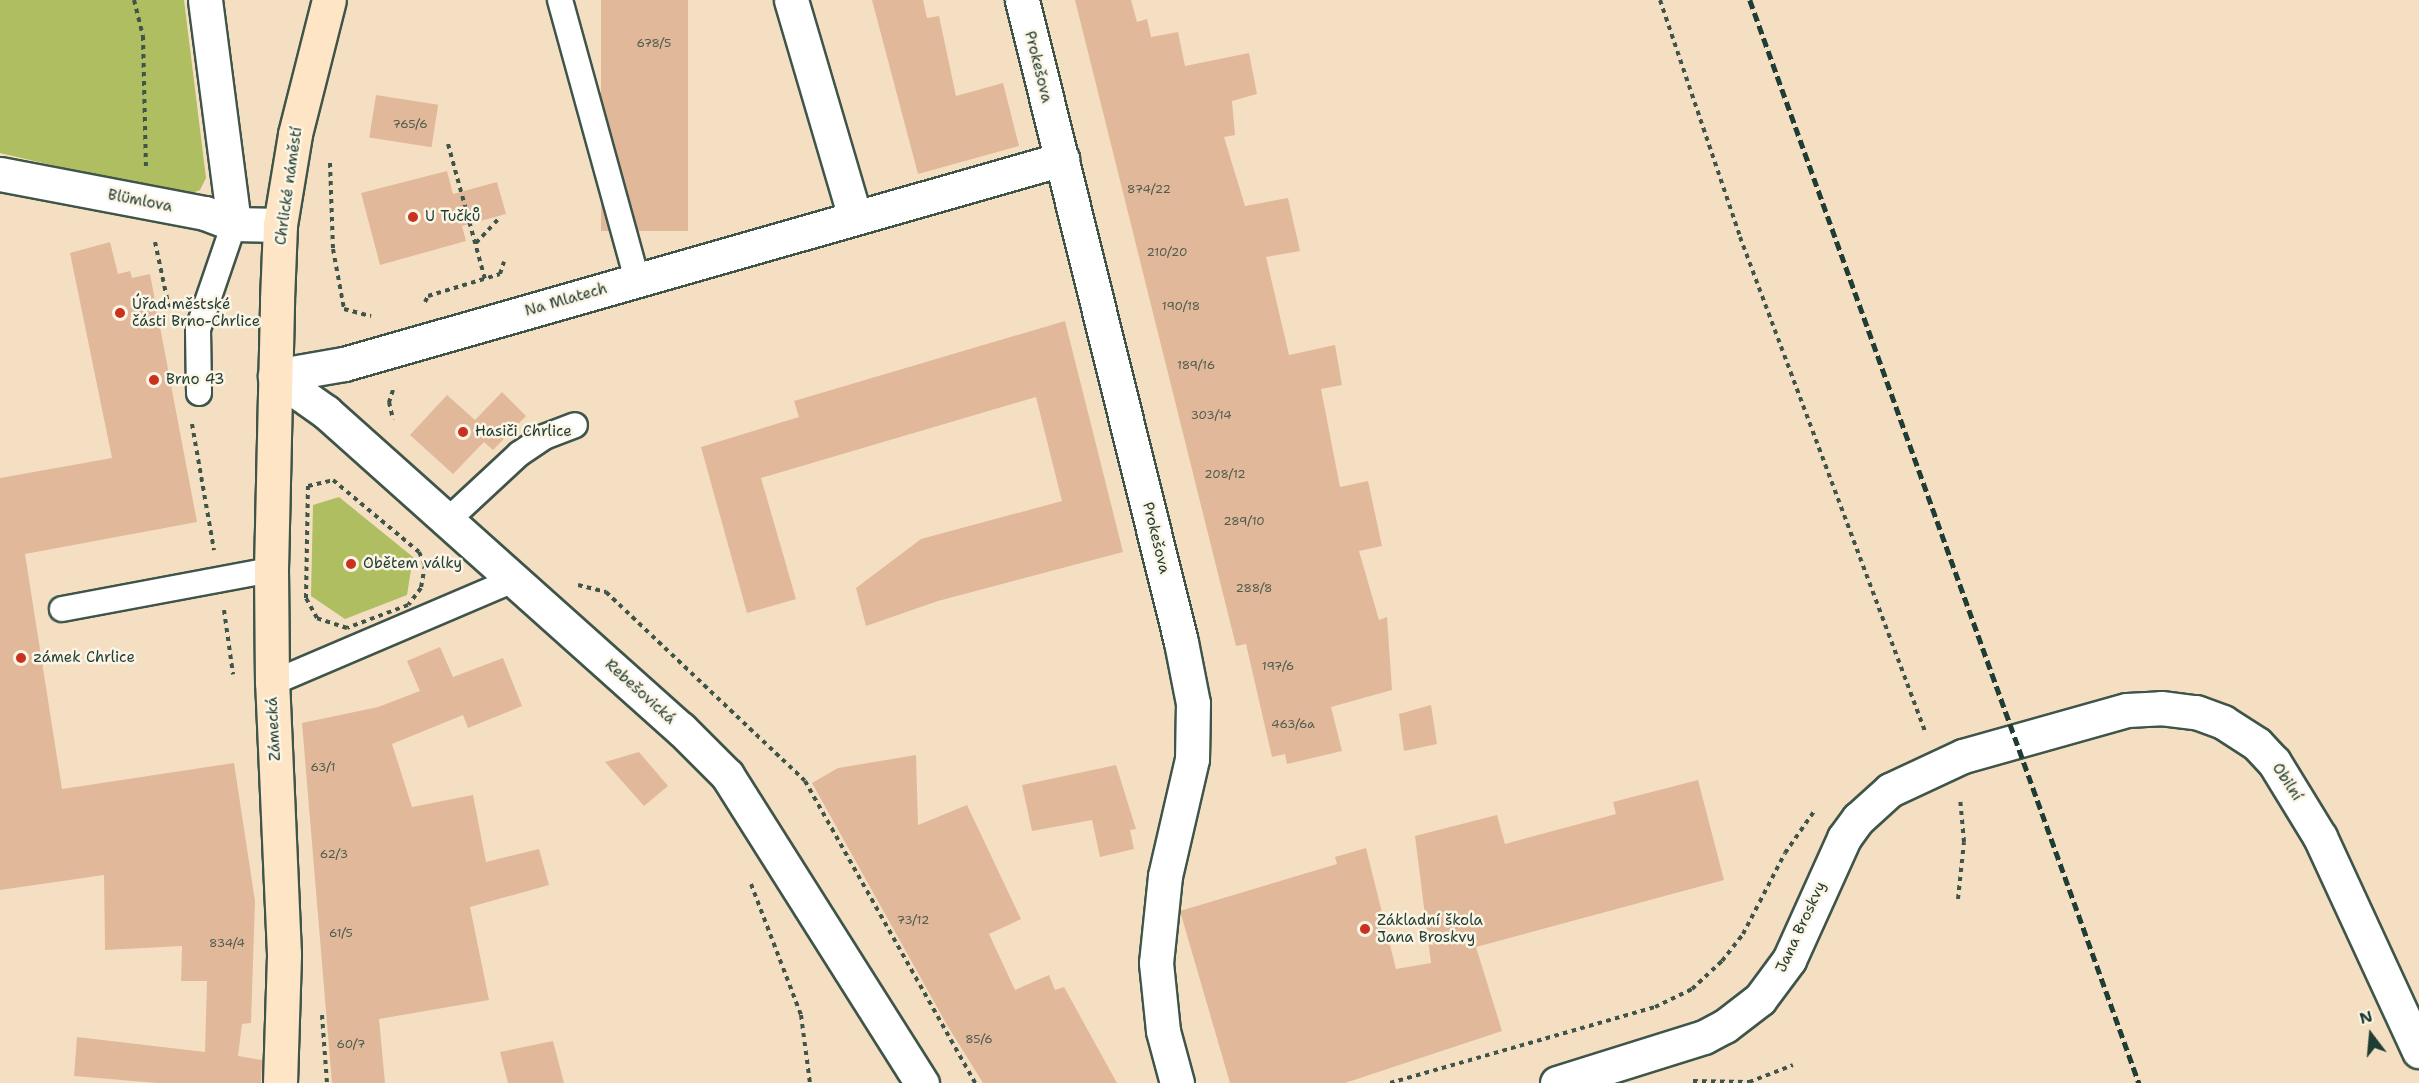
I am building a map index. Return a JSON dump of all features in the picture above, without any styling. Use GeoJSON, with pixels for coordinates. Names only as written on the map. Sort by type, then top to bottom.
{"type":"FeatureCollection","features":[{"type":"Feature","properties":{"kind":"street"},"geometry":{"type":"LineString","coordinates":[[205,0],[234,224]]}},
{"type":"Feature","properties":{"kind":"street","name":"Chrlické náměstí"},"geometry":{"type":"LineString","coordinates":[[274,375],[280,225],[295,134],[329,0]]}},
{"type":"Feature","properties":{"kind":"street"},"geometry":{"type":"LineString","coordinates":[[790,0],[855,216]]}},
{"type":"Feature","properties":{"kind":"street","name":"Prokešova"},"geometry":{"type":"LineString","coordinates":[[1022,0],[1181,642],[1193,703],[1192,759],[1165,876],[1156,963],[1163,1031],[1177,1083]]}},
{"type":"Feature","properties":{"kind":"street","name":"Na Mlatech"},"geometry":{"type":"LineString","coordinates":[[274,375],[344,364],[855,216],[1062,159]]}},
{"type":"Feature","properties":{"kind":"street","name":"Blümlova"},"geometry":{"type":"LineString","coordinates":[[0,174],[205,213],[234,224],[280,225]]}},
{"type":"Feature","properties":{"kind":"street","name":"Rebešovická"},"geometry":{"type":"LineString","coordinates":[[274,375],[326,412],[681,729],[727,775],[922,1083]]}},
{"type":"Feature","properties":{"kind":"street","name":"Zámecká"},"geometry":{"type":"LineString","coordinates":[[274,375],[272,683],[284,954],[280,1083]]}},
{"type":"Feature","properties":{"kind":"street","name":"Obilní"},"geometry":{"type":"LineString","coordinates":[[2019,741],[2127,710],[2161,708],[2214,719],[2257,744],[2286,779],[2320,837],[2419,1051]]}},
{"type":"Feature","properties":{"kind":"street","name":"Jana Broskvy"},"geometry":{"type":"LineString","coordinates":[[1557,1083],[1704,1037],[1752,1006],[1774,983],[1789,960],[1832,858],[1858,819],[1938,746],[2019,741]]}},
{"type":"Feature","properties":{"kind":"lane"},"geometry":{"type":"LineString","coordinates":[[561,0],[637,280]]}},
{"type":"Feature","properties":{"kind":"lane"},"geometry":{"type":"LineString","coordinates":[[199,393],[198,329],[234,224]]}},
{"type":"Feature","properties":{"kind":"lane"},"geometry":{"type":"LineString","coordinates":[[448,520],[519,454],[544,436],[575,425]]}},
{"type":"Feature","properties":{"kind":"lane"},"geometry":{"type":"LineString","coordinates":[[62,609],[271,570]]}},
{"type":"Feature","properties":{"kind":"lane"},"geometry":{"type":"LineString","coordinates":[[272,683],[513,580]]}},
{"type":"Feature","properties":{"kind":"path"},"geometry":{"type":"LineString","coordinates":[[134,0],[142,36],[146,176]]}},
{"type":"Feature","properties":{"kind":"path"},"geometry":{"type":"LineString","coordinates":[[1660,0],[1740,237],[1938,746],[1963,817],[1958,899]]}},
{"type":"Feature","properties":{"kind":"path"},"geometry":{"type":"LineString","coordinates":[[448,144],[485,279]]}},
{"type":"Feature","properties":{"kind":"path"},"geometry":{"type":"LineString","coordinates":[[331,154],[333,249],[344,309],[375,317]]}},
{"type":"Feature","properties":{"kind":"path"},"geometry":{"type":"LineString","coordinates":[[476,244],[498,219]]}},
{"type":"Feature","properties":{"kind":"path"},"geometry":{"type":"LineString","coordinates":[[155,238],[171,316]]}},
{"type":"Feature","properties":{"kind":"path"},"geometry":{"type":"LineString","coordinates":[[423,305],[428,296],[500,274],[504,262]]}},
{"type":"Feature","properties":{"kind":"path"},"geometry":{"type":"LineString","coordinates":[[395,386],[389,402],[395,424]]}},
{"type":"Feature","properties":{"kind":"path"},"geometry":{"type":"LineString","coordinates":[[192,421],[219,580],[234,687]]}},
{"type":"Feature","properties":{"kind":"path"},"geometry":{"type":"LineString","coordinates":[[333,480],[418,552],[424,577],[408,605],[347,628],[317,618],[306,598],[308,486],[333,480]]}},
{"type":"Feature","properties":{"kind":"path"},"geometry":{"type":"LineString","coordinates":[[572,580],[606,592],[805,781],[975,1083]]}},
{"type":"Feature","properties":{"kind":"path"},"geometry":{"type":"LineString","coordinates":[[1390,1083],[1655,1007],[1692,989],[1722,961],[1743,934],[1785,853],[1820,804]]}},
{"type":"Feature","properties":{"kind":"path"},"geometry":{"type":"LineString","coordinates":[[751,880],[801,1015],[810,1083]]}},
{"type":"Feature","properties":{"kind":"green space"},"geometry":{"type":"Polygon","coordinates":[[[0,0],[184,0],[206,178],[200,190],[184,196],[0,153],[0,0]]]}},
{"type":"Feature","properties":{"kind":"green space"},"geometry":{"type":"Polygon","coordinates":[[[339,497],[413,557],[407,595],[345,619],[311,596],[313,505],[339,497]]]}},
{"type":"Feature","properties":{"kind":"building"},"geometry":{"type":"Polygon","coordinates":[[[601,0],[688,0],[688,231],[601,231],[601,0]]]}},
{"type":"Feature","properties":{"kind":"building"},"geometry":{"type":"Polygon","coordinates":[[[872,0],[923,0],[927,18],[939,16],[956,96],[1003,83],[1019,146],[918,174],[872,0]]]}},
{"type":"Feature","properties":{"kind":"building"},"geometry":{"type":"Polygon","coordinates":[[[1075,0],[1131,0],[1137,22],[1147,19],[1151,37],[1178,32],[1185,66],[1249,53],[1257,94],[1232,101],[1235,135],[1224,137],[1245,206],[1288,198],[1300,251],[1266,257],[1289,355],[1335,345],[1342,385],[1321,389],[1340,487],[1368,481],[1382,546],[1359,551],[1379,620],[1387,617],[1392,690],[1331,707],[1342,751],[1287,764],[1285,754],[1272,757],[1246,644],[1236,646],[1075,0]]]}},
{"type":"Feature","properties":{"kind":"building"},"geometry":{"type":"Polygon","coordinates":[[[376,95],[438,105],[431,147],[369,137],[376,95]]]}},
{"type":"Feature","properties":{"kind":"building","name":"U Tučků"},"geometry":{"type":"Polygon","coordinates":[[[447,171],[453,194],[497,182],[506,214],[462,226],[466,241],[380,265],[361,193],[447,171]]]}},
{"type":"Feature","properties":{"kind":"building"},"geometry":{"type":"Polygon","coordinates":[[[110,242],[118,274],[130,271],[132,278],[150,274],[197,522],[25,554],[62,789],[234,763],[255,901],[251,1023],[242,1024],[238,1056],[262,1060],[261,1083],[157,1083],[74,1076],[77,1037],[205,1052],[207,981],[181,981],[182,946],[105,950],[104,875],[0,890],[0,478],[112,458],[70,253],[110,242]]]}},
{"type":"Feature","properties":{"kind":"building"},"geometry":{"type":"Polygon","coordinates":[[[1065,321],[1123,552],[938,601],[866,626],[856,588],[921,539],[1062,501],[1036,397],[761,478],[796,599],[747,613],[701,447],[799,417],[794,401],[1065,321]]]}},
{"type":"Feature","properties":{"kind":"building","name":"Hasiči Chrlice"},"geometry":{"type":"Polygon","coordinates":[[[502,392],[526,416],[493,450],[484,442],[453,474],[410,435],[447,395],[475,420],[502,392]]]}},
{"type":"Feature","properties":{"kind":"building"},"geometry":{"type":"Polygon","coordinates":[[[440,647],[453,677],[503,658],[522,706],[468,728],[463,715],[392,744],[412,807],[473,795],[486,862],[539,849],[549,885],[470,907],[489,1000],[379,1019],[385,1083],[332,1083],[302,723],[378,707],[420,691],[407,661],[440,647]]]}},
{"type":"Feature","properties":{"kind":"building"},"geometry":{"type":"Polygon","coordinates":[[[1431,705],[1437,744],[1404,751],[1399,714],[1431,705]]]}},
{"type":"Feature","properties":{"kind":"building"},"geometry":{"type":"Polygon","coordinates":[[[639,752],[668,786],[644,806],[605,762],[639,752]]]}},
{"type":"Feature","properties":{"kind":"building"},"geometry":{"type":"Polygon","coordinates":[[[916,755],[918,825],[967,805],[1021,919],[989,934],[1015,990],[1049,975],[1055,990],[1064,987],[1117,1083],[983,1083],[947,1025],[812,783],[838,768],[916,755]]]}},
{"type":"Feature","properties":{"kind":"building"},"geometry":{"type":"Polygon","coordinates":[[[1116,765],[1136,829],[1130,830],[1134,849],[1100,857],[1092,820],[1032,831],[1022,785],[1116,765]]]}},
{"type":"Feature","properties":{"kind":"building","name":"Základní škola Jana Broskvy"},"geometry":{"type":"Polygon","coordinates":[[[1698,780],[1724,880],[1476,947],[1502,1031],[1345,1083],[1230,1083],[1180,911],[1337,864],[1335,857],[1366,848],[1396,969],[1431,963],[1415,836],[1497,815],[1505,844],[1616,814],[1613,802],[1698,780]]]}},
{"type":"Feature","properties":{"kind":"building"},"geometry":{"type":"Polygon","coordinates":[[[553,1041],[564,1083],[508,1083],[500,1052],[553,1041]]]}},
{"type":"Feature","properties":{"kind":"railway"},"geometry":{"type":"LineString","coordinates":[[1750,0],[2139,1083]]}},
{"type":"Feature","properties":{"kind":"place","name":"U Tučků"},"geometry":{"type":"Point","coordinates":[413,217]}},
{"type":"Feature","properties":{"kind":"place","name":"Úřad městské části Brno-Chrlice"},"geometry":{"type":"Point","coordinates":[120,313]}},
{"type":"Feature","properties":{"kind":"place","name":"Brno 43"},"geometry":{"type":"Point","coordinates":[154,380]}},
{"type":"Feature","properties":{"kind":"place","name":"Hasiči Chrlice"},"geometry":{"type":"Point","coordinates":[463,432]}},
{"type":"Feature","properties":{"kind":"place","name":"Obětem války"},"geometry":{"type":"Point","coordinates":[351,564]}},
{"type":"Feature","properties":{"kind":"place","name":"zámek Chrlice"},"geometry":{"type":"Point","coordinates":[21,658]}},
{"type":"Feature","properties":{"kind":"place","name":"Základní škola Jana Broskvy"},"geometry":{"type":"Point","coordinates":[1365,929]}}]}
